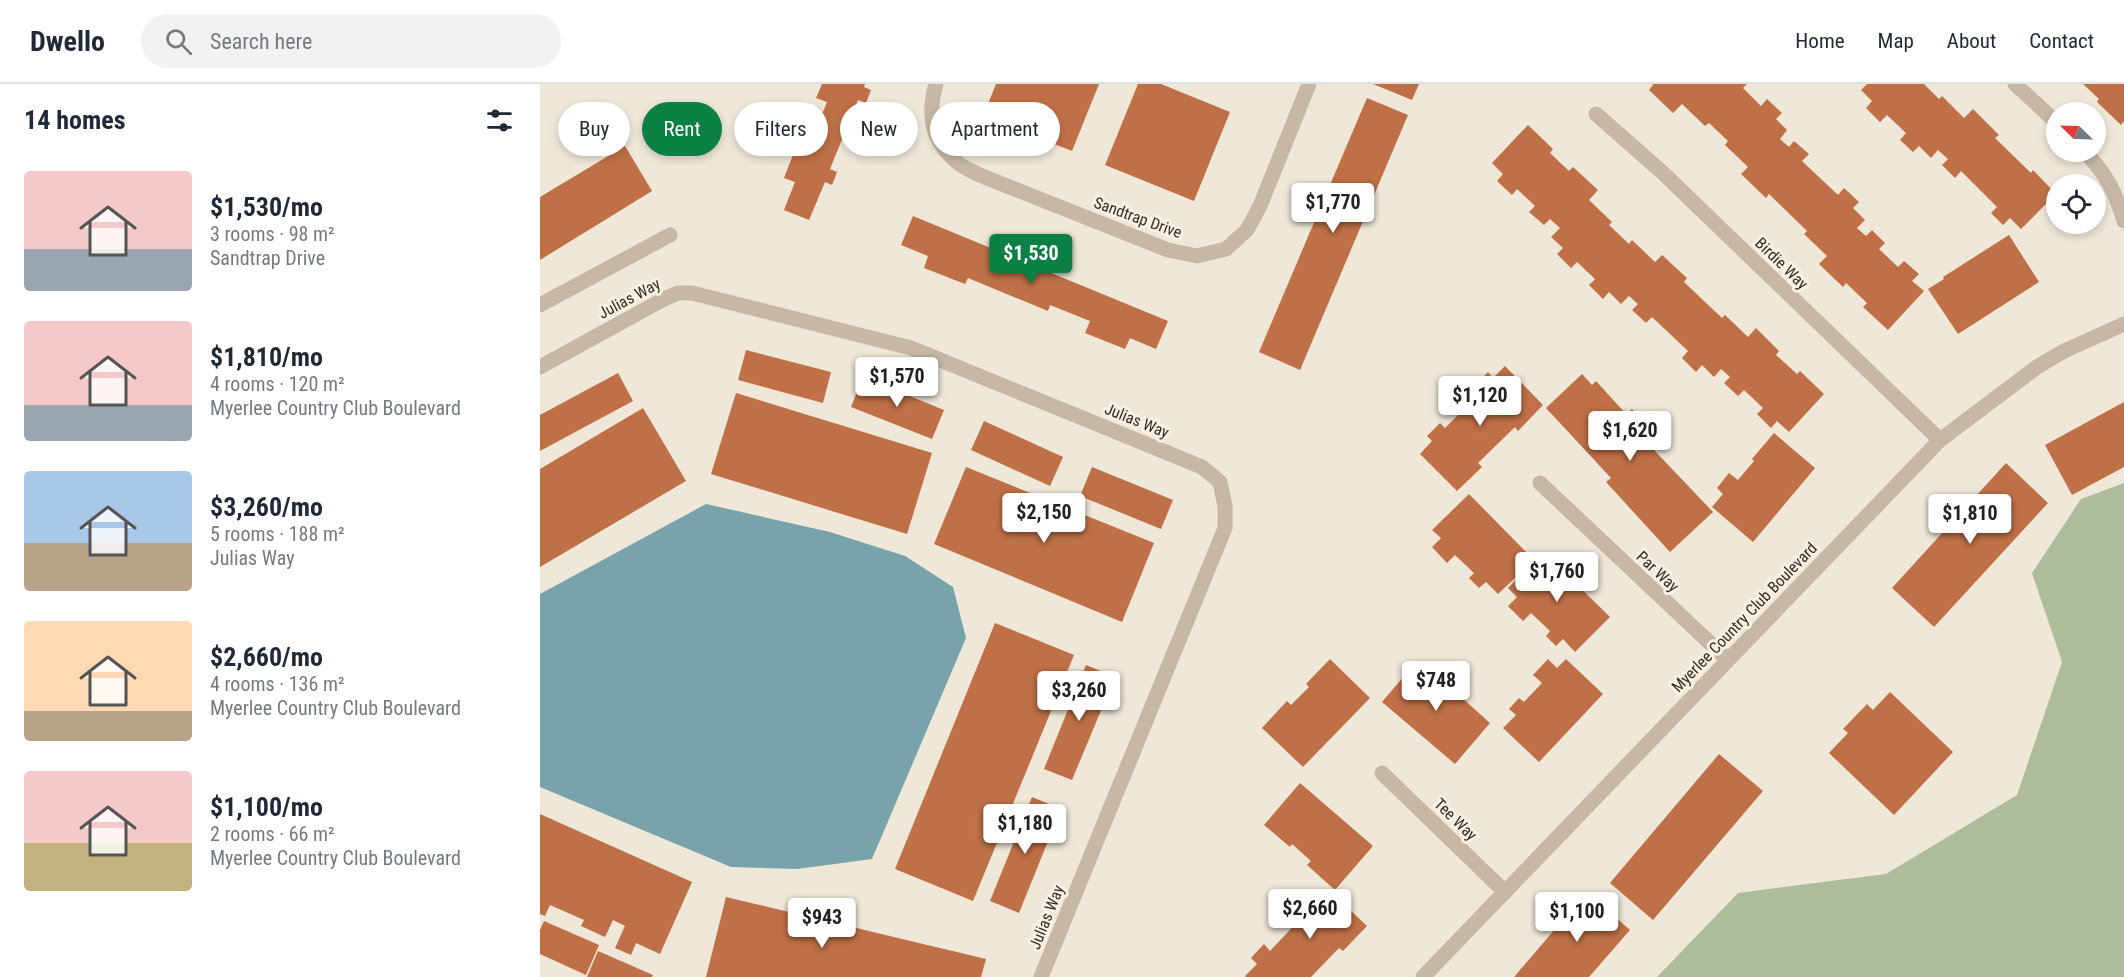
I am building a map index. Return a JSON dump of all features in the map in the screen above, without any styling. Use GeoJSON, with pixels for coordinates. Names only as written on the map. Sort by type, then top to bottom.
{"type":"FeatureCollection","features":[{"type":"Feature","properties":{"kind":"street","name":"Sandtrap Drive"},"geometry":{"type":"LineString","coordinates":[[936,84],[930,115],[938,141],[958,164],[1168,250],[1197,256],[1226,249],[1247,231],[1260,206],[1309,84]]}},
{"type":"Feature","properties":{"kind":"street"},"geometry":{"type":"LineString","coordinates":[[2015,84],[2046,113]]}},
{"type":"Feature","properties":{"kind":"street","name":"Birdie Way"},"geometry":{"type":"LineString","coordinates":[[1596,114],[1663,173],[1940,440]]}},
{"type":"Feature","properties":{"kind":"street"},"geometry":{"type":"LineString","coordinates":[[2095,162],[2115,193],[2124,221]]}},
{"type":"Feature","properties":{"kind":"street"},"geometry":{"type":"LineString","coordinates":[[540,305],[670,234]]}},
{"type":"Feature","properties":{"kind":"street","name":"Julias Way"},"geometry":{"type":"LineString","coordinates":[[540,367],[664,299],[678,293],[692,292],[911,348],[1202,466],[1220,482],[1225,506],[1225,528],[1041,977]]}},
{"type":"Feature","properties":{"kind":"street","name":"Myerlee Country Club Boulevard"},"geometry":{"type":"LineString","coordinates":[[1423,977],[1940,440],[2037,366],[2124,324]]}},
{"type":"Feature","properties":{"kind":"street","name":"Par Way"},"geometry":{"type":"LineString","coordinates":[[1540,483],[1728,659]]}},
{"type":"Feature","properties":{"kind":"street","name":"Tee Way"},"geometry":{"type":"LineString","coordinates":[[1382,773],[1505,892]]}},
{"type":"Feature","properties":{"kind":"green space"},"geometry":{"type":"Polygon","coordinates":[[[2124,483],[2124,977],[1657,977],[1738,893],[1886,874],[2017,795],[2062,662],[2032,573],[2081,499],[2124,483]]]}},
{"type":"Feature","properties":{"kind":"water"},"geometry":{"type":"Polygon","coordinates":[[[706,504],[830,532],[905,556],[953,587],[966,638],[872,859],[797,869],[731,867],[540,787],[540,594],[706,504]]]}},
{"type":"Feature","properties":{"kind":"building"},"geometry":{"type":"Polygon","coordinates":[[[822,84],[865,84],[864,87],[871,90],[866,102],[858,100],[857,102],[840,102],[840,144],[830,169],[837,172],[832,185],[825,182],[809,220],[784,210],[795,182],[784,178],[793,156],[828,156],[828,102],[816,98],[822,84]]]}},
{"type":"Feature","properties":{"kind":"building"},"geometry":{"type":"Polygon","coordinates":[[[996,84],[1099,84],[1072,151],[1060,146],[1060,102],[989,102],[996,84]]]}},
{"type":"Feature","properties":{"kind":"building"},"geometry":{"type":"Polygon","coordinates":[[[1138,84],[1161,84],[1230,112],[1194,201],[1105,165],[1138,84]]]}},
{"type":"Feature","properties":{"kind":"building"},"geometry":{"type":"Polygon","coordinates":[[[1373,84],[1419,84],[1412,100],[1373,84]]]}},
{"type":"Feature","properties":{"kind":"building"},"geometry":{"type":"Polygon","coordinates":[[[1652,84],[1747,84],[1743,88],[1761,106],[1767,99],[1782,113],[1776,119],[1787,130],[1780,139],[1789,147],[1794,141],[1809,154],[1802,161],[1838,195],[1844,188],[1859,202],[1853,208],[1865,220],[1857,228],[1866,236],[1872,230],[1885,243],[1879,249],[1898,267],[1904,261],[1919,274],[1912,281],[1924,291],[1888,330],[1863,307],[1867,303],[1846,283],[1843,287],[1819,264],[1827,256],[1804,234],[1807,231],[1769,194],[1766,198],[1741,174],[1748,167],[1725,145],[1728,141],[1709,123],[1705,126],[1682,104],[1673,113],[1649,90],[1652,84]]]}},
{"type":"Feature","properties":{"kind":"building"},"geometry":{"type":"Polygon","coordinates":[[[1867,84],[1924,84],[1939,99],[1942,96],[1964,118],[1973,109],[1999,135],[1995,138],[2031,173],[2033,170],[2046,184],[2046,204],[2021,229],[2010,218],[2003,225],[1991,213],[1997,207],[1961,171],[1955,178],[1942,165],[1948,159],[1938,150],[1931,158],[1919,146],[1913,152],[1900,140],[1906,133],[1887,115],[1880,122],[1866,108],[1872,101],[1861,90],[1867,84]]]}},
{"type":"Feature","properties":{"kind":"building"},"geometry":{"type":"Polygon","coordinates":[[[2083,84],[2124,84],[2124,121],[2121,125],[2106,111],[2106,102],[2097,102],[2099,99],[2083,84]]]}},
{"type":"Feature","properties":{"kind":"building"},"geometry":{"type":"Polygon","coordinates":[[[1367,98],[1408,115],[1300,370],[1259,352],[1367,98]]]}},
{"type":"Feature","properties":{"kind":"building"},"geometry":{"type":"Polygon","coordinates":[[[1528,125],[1553,149],[1550,153],[1569,171],[1573,167],[1598,190],[1589,200],[1612,222],[1609,225],[1629,244],[1632,240],[1655,262],[1662,255],[1687,278],[1684,282],[1722,318],[1725,315],[1748,337],[1756,328],[1779,351],[1776,355],[1797,374],[1800,371],[1824,394],[1789,432],[1777,421],[1771,428],[1757,414],[1763,408],[1744,390],[1738,396],[1724,383],[1730,377],[1721,369],[1714,377],[1702,365],[1696,372],[1682,358],[1688,351],[1652,317],[1646,323],[1632,310],[1638,304],[1629,296],[1621,304],[1609,292],[1603,299],[1589,285],[1595,279],[1577,262],[1571,268],[1557,254],[1563,248],[1551,237],[1560,228],[1550,219],[1544,225],[1529,212],[1535,206],[1517,189],[1512,195],[1497,181],[1503,174],[1492,163],[1528,125]]]}},
{"type":"Feature","properties":{"kind":"building"},"geometry":{"type":"Polygon","coordinates":[[[630,154],[652,191],[540,260],[540,197],[608,156],[630,154]]]}},
{"type":"Feature","properties":{"kind":"building"},"geometry":{"type":"Polygon","coordinates":[[[913,216],[1168,321],[1156,349],[1130,338],[1125,349],[1085,333],[1090,321],[1050,305],[1048,311],[968,278],[965,284],[924,268],[928,256],[901,245],[913,216]]]}},
{"type":"Feature","properties":{"kind":"building"},"geometry":{"type":"Polygon","coordinates":[[[2009,235],[2039,282],[1958,334],[1928,289],[2009,235]]]}},
{"type":"Feature","properties":{"kind":"building"},"geometry":{"type":"Polygon","coordinates":[[[746,350],[831,372],[823,403],[738,380],[746,350]]]}},
{"type":"Feature","properties":{"kind":"building"},"geometry":{"type":"Polygon","coordinates":[[[1505,366],[1543,405],[1518,431],[1515,427],[1478,463],[1482,467],[1457,491],[1420,454],[1432,441],[1427,436],[1440,423],[1445,428],[1479,394],[1473,388],[1488,372],[1493,378],[1505,366]]]}},
{"type":"Feature","properties":{"kind":"building"},"geometry":{"type":"Polygon","coordinates":[[[618,373],[633,401],[540,451],[540,415],[618,373]]]}},
{"type":"Feature","properties":{"kind":"building"},"geometry":{"type":"Polygon","coordinates":[[[1582,374],[1592,385],[1596,381],[1626,414],[1632,409],[1645,423],[1638,428],[1654,445],[1652,448],[1713,512],[1670,552],[1606,482],[1611,478],[1546,408],[1582,374]]]}},
{"type":"Feature","properties":{"kind":"building"},"geometry":{"type":"Polygon","coordinates":[[[863,377],[944,410],[932,439],[851,407],[863,377]]]}},
{"type":"Feature","properties":{"kind":"building"},"geometry":{"type":"Polygon","coordinates":[[[736,393],[932,453],[907,534],[711,474],[736,393]]]}},
{"type":"Feature","properties":{"kind":"building"},"geometry":{"type":"Polygon","coordinates":[[[2124,402],[2124,467],[2072,495],[2045,445],[2124,402]]]}},
{"type":"Feature","properties":{"kind":"building"},"geometry":{"type":"Polygon","coordinates":[[[643,408],[686,481],[540,567],[540,469],[643,408]]]}},
{"type":"Feature","properties":{"kind":"building"},"geometry":{"type":"Polygon","coordinates":[[[984,421],[1063,457],[1050,486],[971,450],[984,421]]]}},
{"type":"Feature","properties":{"kind":"building"},"geometry":{"type":"Polygon","coordinates":[[[1774,433],[1815,468],[1753,542],[1712,507],[1723,494],[1717,488],[1729,473],[1738,480],[1774,433]]]}},
{"type":"Feature","properties":{"kind":"building"},"geometry":{"type":"Polygon","coordinates":[[[2006,463],[2048,503],[1934,627],[1892,588],[2006,463]]]}},
{"type":"Feature","properties":{"kind":"building"},"geometry":{"type":"Polygon","coordinates":[[[966,467],[1154,543],[1122,622],[934,544],[966,467]]]}},
{"type":"Feature","properties":{"kind":"building"},"geometry":{"type":"Polygon","coordinates":[[[1092,467],[1173,500],[1161,529],[1080,496],[1092,467]]]}},
{"type":"Feature","properties":{"kind":"building"},"geometry":{"type":"Polygon","coordinates":[[[1469,494],[1534,560],[1498,594],[1486,582],[1479,588],[1469,578],[1474,573],[1455,555],[1447,563],[1432,547],[1441,538],[1432,530],[1469,494]]]}},
{"type":"Feature","properties":{"kind":"building"},"geometry":{"type":"Polygon","coordinates":[[[1544,552],[1610,617],[1575,652],[1563,639],[1556,646],[1546,636],[1550,631],[1531,613],[1523,621],[1508,606],[1517,597],[1508,588],[1544,552]]]}},
{"type":"Feature","properties":{"kind":"building"},"geometry":{"type":"Polygon","coordinates":[[[995,623],[1074,655],[973,901],[895,869],[995,623]]]}},
{"type":"Feature","properties":{"kind":"building"},"geometry":{"type":"Polygon","coordinates":[[[1330,659],[1370,698],[1303,767],[1262,728],[1287,701],[1291,705],[1309,687],[1306,684],[1330,659]]]}},
{"type":"Feature","properties":{"kind":"building"},"geometry":{"type":"Polygon","coordinates":[[[1548,659],[1557,668],[1566,659],[1603,694],[1539,762],[1503,728],[1516,715],[1509,709],[1519,698],[1524,702],[1542,683],[1533,675],[1548,659]]]}},
{"type":"Feature","properties":{"kind":"building"},"geometry":{"type":"Polygon","coordinates":[[[1417,661],[1430,672],[1432,671],[1490,723],[1455,764],[1382,702],[1417,661]]]}},
{"type":"Feature","properties":{"kind":"building"},"geometry":{"type":"Polygon","coordinates":[[[1086,665],[1115,677],[1072,780],[1044,769],[1086,665]]]}},
{"type":"Feature","properties":{"kind":"building"},"geometry":{"type":"Polygon","coordinates":[[[1890,692],[1953,752],[1894,815],[1829,753],[1848,733],[1843,729],[1867,704],[1873,710],[1890,692]]]}},
{"type":"Feature","properties":{"kind":"building"},"geometry":{"type":"Polygon","coordinates":[[[1719,754],[1763,791],[1653,920],[1610,883],[1719,754]]]}},
{"type":"Feature","properties":{"kind":"building"},"geometry":{"type":"Polygon","coordinates":[[[1300,783],[1373,846],[1335,890],[1307,865],[1311,861],[1292,844],[1290,847],[1264,825],[1300,783]]]}},
{"type":"Feature","properties":{"kind":"building"},"geometry":{"type":"Polygon","coordinates":[[[1032,797],[1061,809],[1019,913],[990,901],[1032,797]]]}},
{"type":"Feature","properties":{"kind":"building"},"geometry":{"type":"Polygon","coordinates":[[[540,814],[692,882],[660,954],[636,943],[631,955],[615,948],[625,926],[613,920],[605,937],[581,926],[584,920],[550,905],[545,916],[540,914],[540,814]]]}},
{"type":"Feature","properties":{"kind":"building"},"geometry":{"type":"Polygon","coordinates":[[[1329,890],[1367,926],[1343,951],[1339,948],[1311,977],[1246,977],[1257,964],[1251,958],[1264,944],[1270,951],[1304,915],[1298,909],[1311,895],[1318,901],[1329,890]]]}},
{"type":"Feature","properties":{"kind":"building"},"geometry":{"type":"Polygon","coordinates":[[[1587,892],[1630,930],[1589,977],[1514,977],[1587,892]]]}},
{"type":"Feature","properties":{"kind":"building"},"geometry":{"type":"Polygon","coordinates":[[[726,897],[986,959],[981,977],[706,977],[726,897]]]}},
{"type":"Feature","properties":{"kind":"building"},"geometry":{"type":"Polygon","coordinates":[[[544,921],[599,945],[586,975],[540,954],[540,930],[544,921]]]}},
{"type":"Feature","properties":{"kind":"building"},"geometry":{"type":"Polygon","coordinates":[[[598,951],[653,975],[652,977],[587,977],[598,951]]]}}]}
